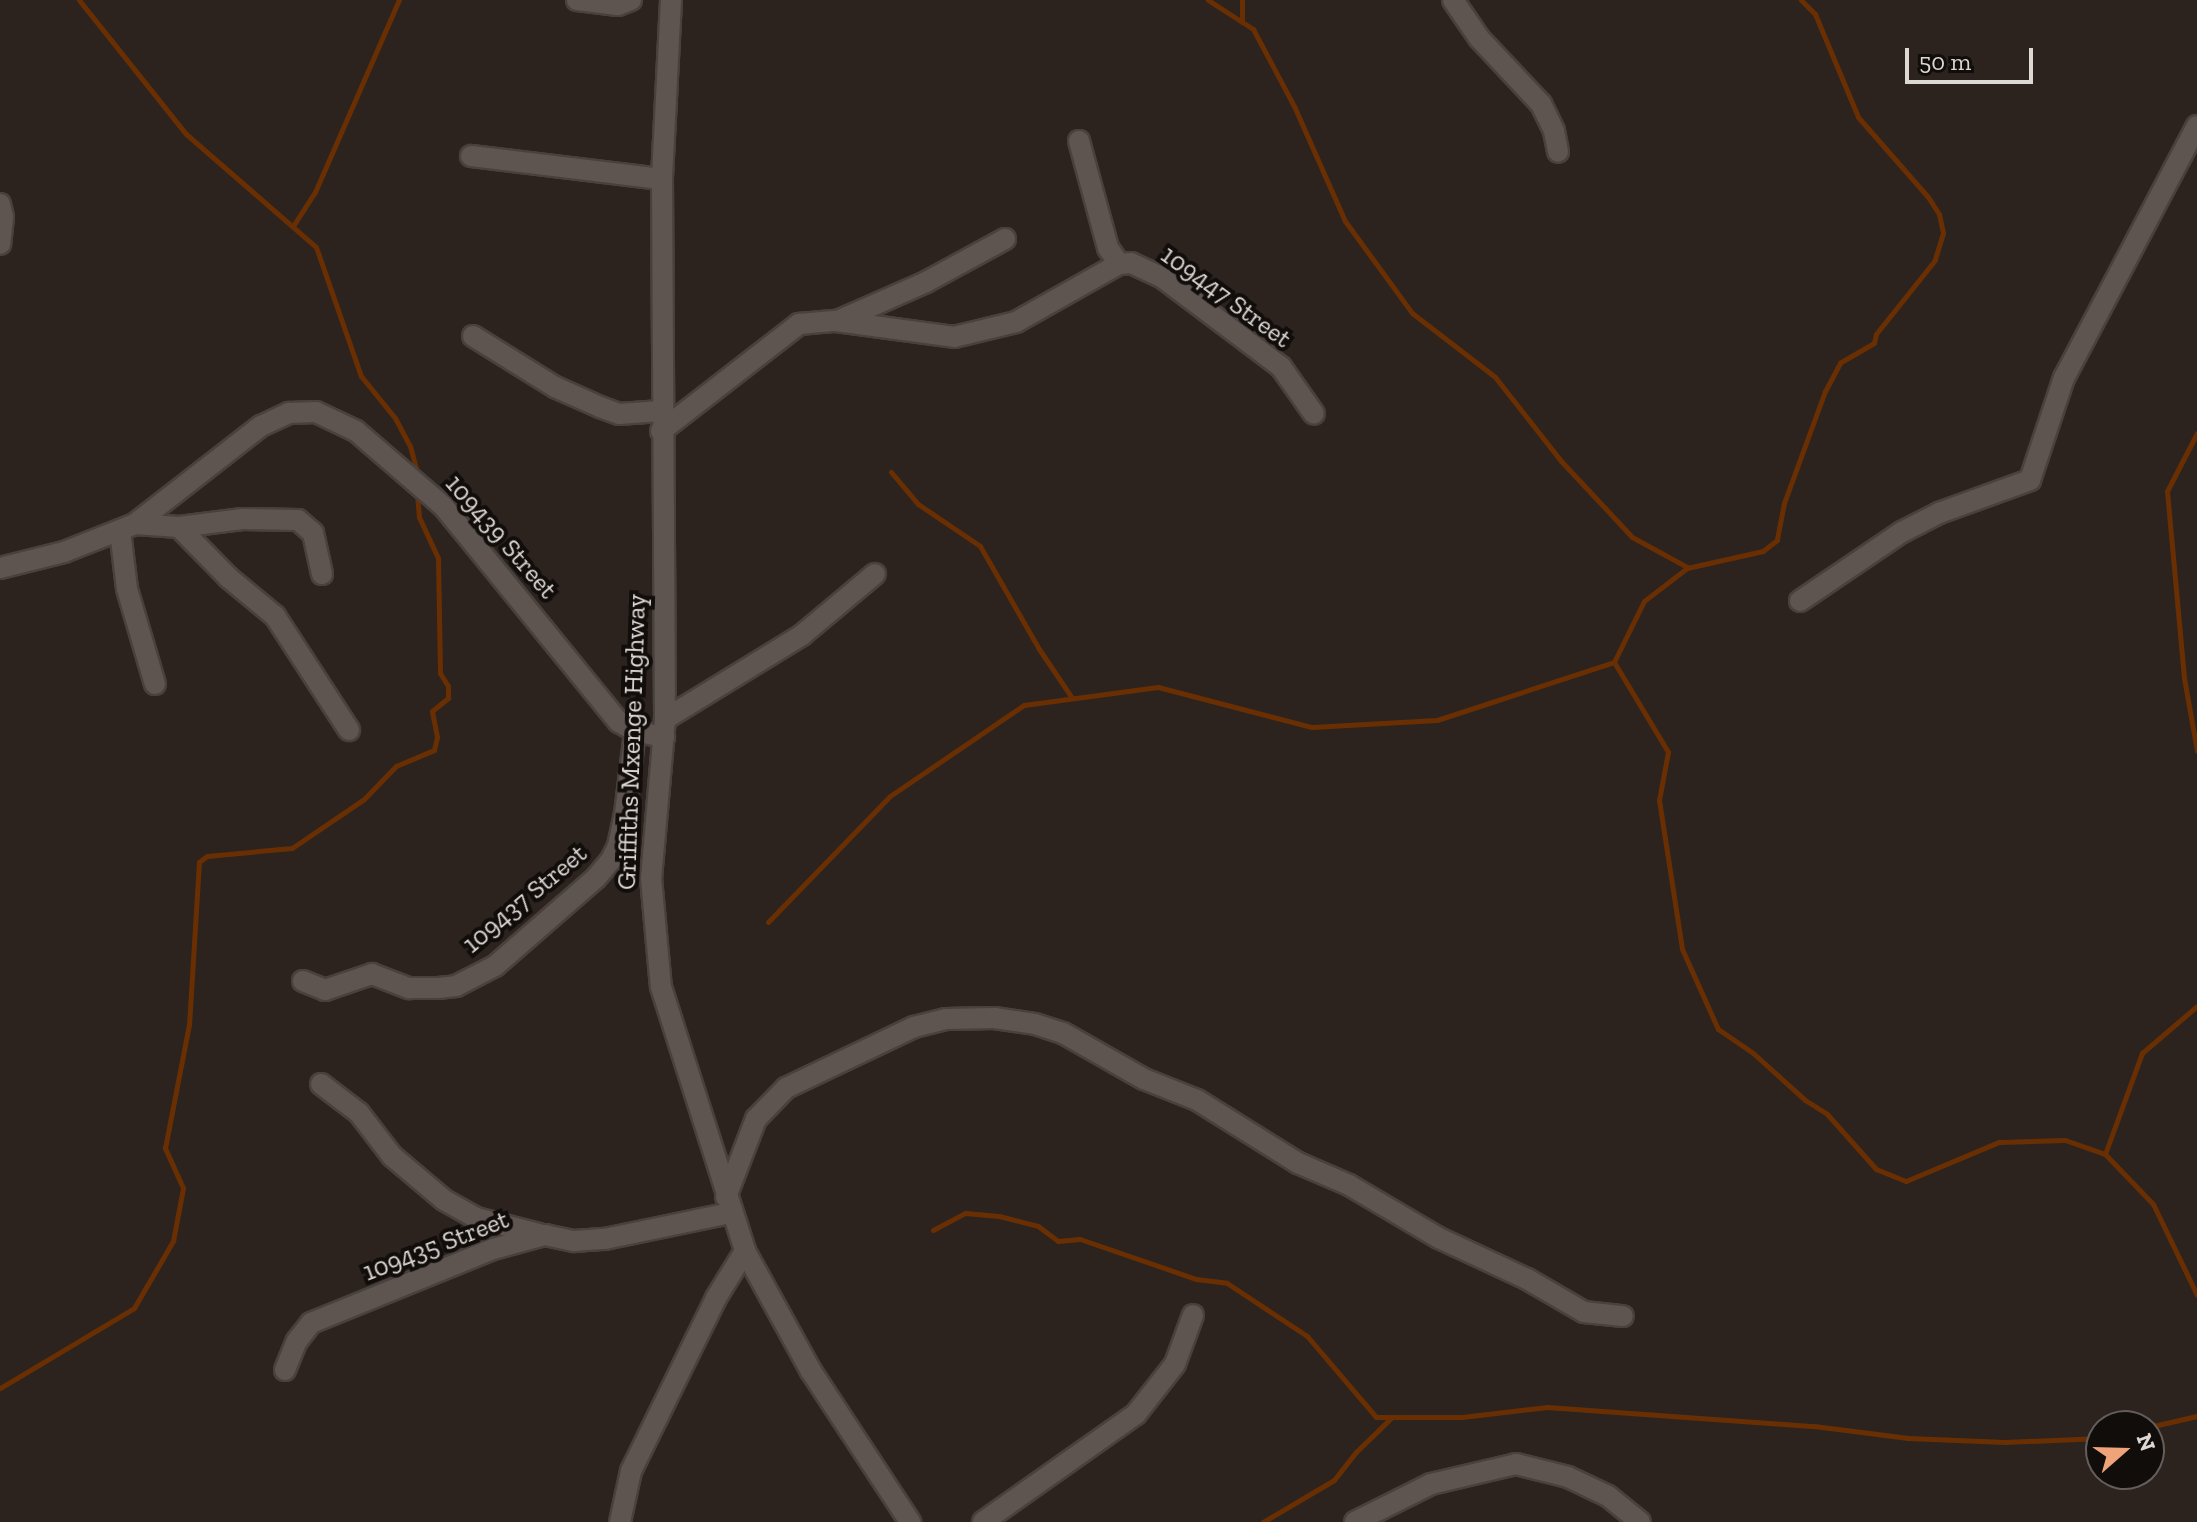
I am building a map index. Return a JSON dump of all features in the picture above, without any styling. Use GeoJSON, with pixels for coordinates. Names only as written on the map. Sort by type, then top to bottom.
{"type":"FeatureCollection","features":[{"type":"Feature","properties":{"kind":"street"},"geometry":{"type":"LineString","coordinates":[[577,0],[618,5],[631,0]]}},
{"type":"Feature","properties":{"kind":"street","name":"Griffiths Mxenge Highway"},"geometry":{"type":"LineString","coordinates":[[671,0],[662,179],[664,728],[651,878],[661,987],[745,1251],[811,1371],[910,1522]]}},
{"type":"Feature","properties":{"kind":"street"},"geometry":{"type":"LineString","coordinates":[[1453,0],[1479,38],[1541,104],[1554,131],[1558,152]]}},
{"type":"Feature","properties":{"kind":"street"},"geometry":{"type":"LineString","coordinates":[[1800,601],[1902,532],[1939,513],[2030,480],[2064,378],[2197,126]]}},
{"type":"Feature","properties":{"kind":"street"},"geometry":{"type":"LineString","coordinates":[[1079,141],[1108,248],[1119,264]]}},
{"type":"Feature","properties":{"kind":"street"},"geometry":{"type":"LineString","coordinates":[[471,156],[662,179]]}},
{"type":"Feature","properties":{"kind":"street"},"geometry":{"type":"LineString","coordinates":[[0,204],[3,217],[0,244]]}},
{"type":"Feature","properties":{"kind":"street"},"geometry":{"type":"LineString","coordinates":[[836,321],[926,282],[1005,239]]}},
{"type":"Feature","properties":{"kind":"street","name":"109447 Street"},"geometry":{"type":"LineString","coordinates":[[661,421],[799,324],[836,321],[954,337],[1016,322],[1119,264],[1148,268],[1281,367],[1314,414]]}},
{"type":"Feature","properties":{"kind":"street"},"geometry":{"type":"LineString","coordinates":[[473,336],[555,387],[619,414],[661,421]]}},
{"type":"Feature","properties":{"kind":"street","name":"109439 Street"},"geometry":{"type":"LineString","coordinates":[[127,528],[261,426],[303,410],[327,415],[356,431],[444,507],[518,593],[619,722],[635,731],[664,728]]}},
{"type":"Feature","properties":{"kind":"street"},"geometry":{"type":"LineString","coordinates":[[0,568],[64,552],[127,528],[179,527],[242,519],[298,520],[313,533],[322,574]]}},
{"type":"Feature","properties":{"kind":"street"},"geometry":{"type":"LineString","coordinates":[[179,527],[229,578],[275,616],[349,730]]}},
{"type":"Feature","properties":{"kind":"street"},"geometry":{"type":"LineString","coordinates":[[127,528],[130,601],[155,684]]}},
{"type":"Feature","properties":{"kind":"street"},"geometry":{"type":"LineString","coordinates":[[664,728],[802,635],[875,574]]}},
{"type":"Feature","properties":{"kind":"street","name":"109437 Street"},"geometry":{"type":"LineString","coordinates":[[303,981],[325,990],[372,974],[409,988],[438,988],[456,986],[495,966],[596,878],[611,860],[618,846],[625,814],[635,731]]}},
{"type":"Feature","properties":{"kind":"street"},"geometry":{"type":"LineString","coordinates":[[729,1205],[756,1119],[786,1088],[914,1027],[946,1019],[994,1018],[1035,1024],[1063,1033],[1144,1079],[1197,1100],[1298,1163],[1349,1185],[1439,1238],[1527,1279],[1584,1312],[1623,1316]]}},
{"type":"Feature","properties":{"kind":"street"},"geometry":{"type":"LineString","coordinates":[[321,1084],[359,1113],[392,1156],[454,1208],[476,1218],[545,1235]]}},
{"type":"Feature","properties":{"kind":"street","name":"109435 Street"},"geometry":{"type":"LineString","coordinates":[[285,1370],[303,1331],[311,1323],[493,1249],[545,1235],[574,1241],[605,1239],[729,1205]]}},
{"type":"Feature","properties":{"kind":"street"},"geometry":{"type":"LineString","coordinates":[[620,1522],[631,1471],[716,1298],[745,1251]]}},
{"type":"Feature","properties":{"kind":"street"},"geometry":{"type":"LineString","coordinates":[[983,1522],[1136,1414],[1175,1364],[1193,1315]]}},
{"type":"Feature","properties":{"kind":"street"},"geometry":{"type":"LineString","coordinates":[[1355,1522],[1431,1484],[1516,1464],[1568,1477],[1608,1496],[1640,1522]]}},
{"type":"Feature","properties":{"kind":"waterway"},"geometry":{"type":"LineString","coordinates":[[79,0],[186,134],[316,247],[361,376],[395,418],[410,446],[418,475]]}},
{"type":"Feature","properties":{"kind":"waterway"},"geometry":{"type":"LineString","coordinates":[[293,226],[315,192],[399,0]]}},
{"type":"Feature","properties":{"kind":"waterway"},"geometry":{"type":"LineString","coordinates":[[1208,0],[1253,29],[1294,106],[1345,221],[1412,313],[1495,377],[1561,461],[1632,537],[1687,567]]}},
{"type":"Feature","properties":{"kind":"waterway"},"geometry":{"type":"LineString","coordinates":[[1242,0],[1242,22]]}},
{"type":"Feature","properties":{"kind":"waterway"},"geometry":{"type":"LineString","coordinates":[[1801,0],[1815,14],[1858,117],[1928,197],[1939,214],[1943,233],[1935,260],[1876,334],[1874,343],[1840,363],[1825,391],[1784,503],[1777,540],[1763,551],[1687,568],[1644,601],[1614,662],[1668,752],[1659,800],[1682,949],[1718,1029],[1753,1053],[1805,1100],[1827,1114],[1876,1169],[1906,1181],[1999,1142],[2065,1140],[2105,1154],[2153,1204],[2197,1295]]}},
{"type":"Feature","properties":{"kind":"waterway"},"geometry":{"type":"LineString","coordinates":[[2197,433],[2167,491],[2184,678],[2197,751]]}},
{"type":"Feature","properties":{"kind":"waterway"},"geometry":{"type":"LineString","coordinates":[[891,472],[918,504],[980,546],[1039,649],[1072,698]]}},
{"type":"Feature","properties":{"kind":"waterway"},"geometry":{"type":"LineString","coordinates":[[0,1388],[134,1308],[173,1241],[183,1188],[165,1148],[189,1025],[199,862],[207,856],[292,848],[364,799],[396,766],[434,750],[437,737],[432,711],[448,698],[448,686],[440,673],[438,558],[419,517],[417,493]]}},
{"type":"Feature","properties":{"kind":"waterway"},"geometry":{"type":"LineString","coordinates":[[768,922],[890,796],[1024,705],[1158,687],[1312,727],[1437,720],[1614,662]]}},
{"type":"Feature","properties":{"kind":"waterway"},"geometry":{"type":"LineString","coordinates":[[2105,1154],[2142,1053],[2197,1006]]}},
{"type":"Feature","properties":{"kind":"waterway"},"geometry":{"type":"LineString","coordinates":[[933,1230],[965,1213],[999,1216],[1038,1226],[1058,1241],[1080,1239],[1196,1279],[1227,1283],[1307,1336],[1376,1417],[1462,1417],[1547,1407],[1814,1426],[1908,1438],[2005,1442],[2085,1439]]}},
{"type":"Feature","properties":{"kind":"waterway"},"geometry":{"type":"LineString","coordinates":[[2165,1423],[2197,1416]]}},
{"type":"Feature","properties":{"kind":"waterway"},"geometry":{"type":"LineString","coordinates":[[1263,1522],[1334,1480],[1356,1452],[1391,1418]]}}]}
